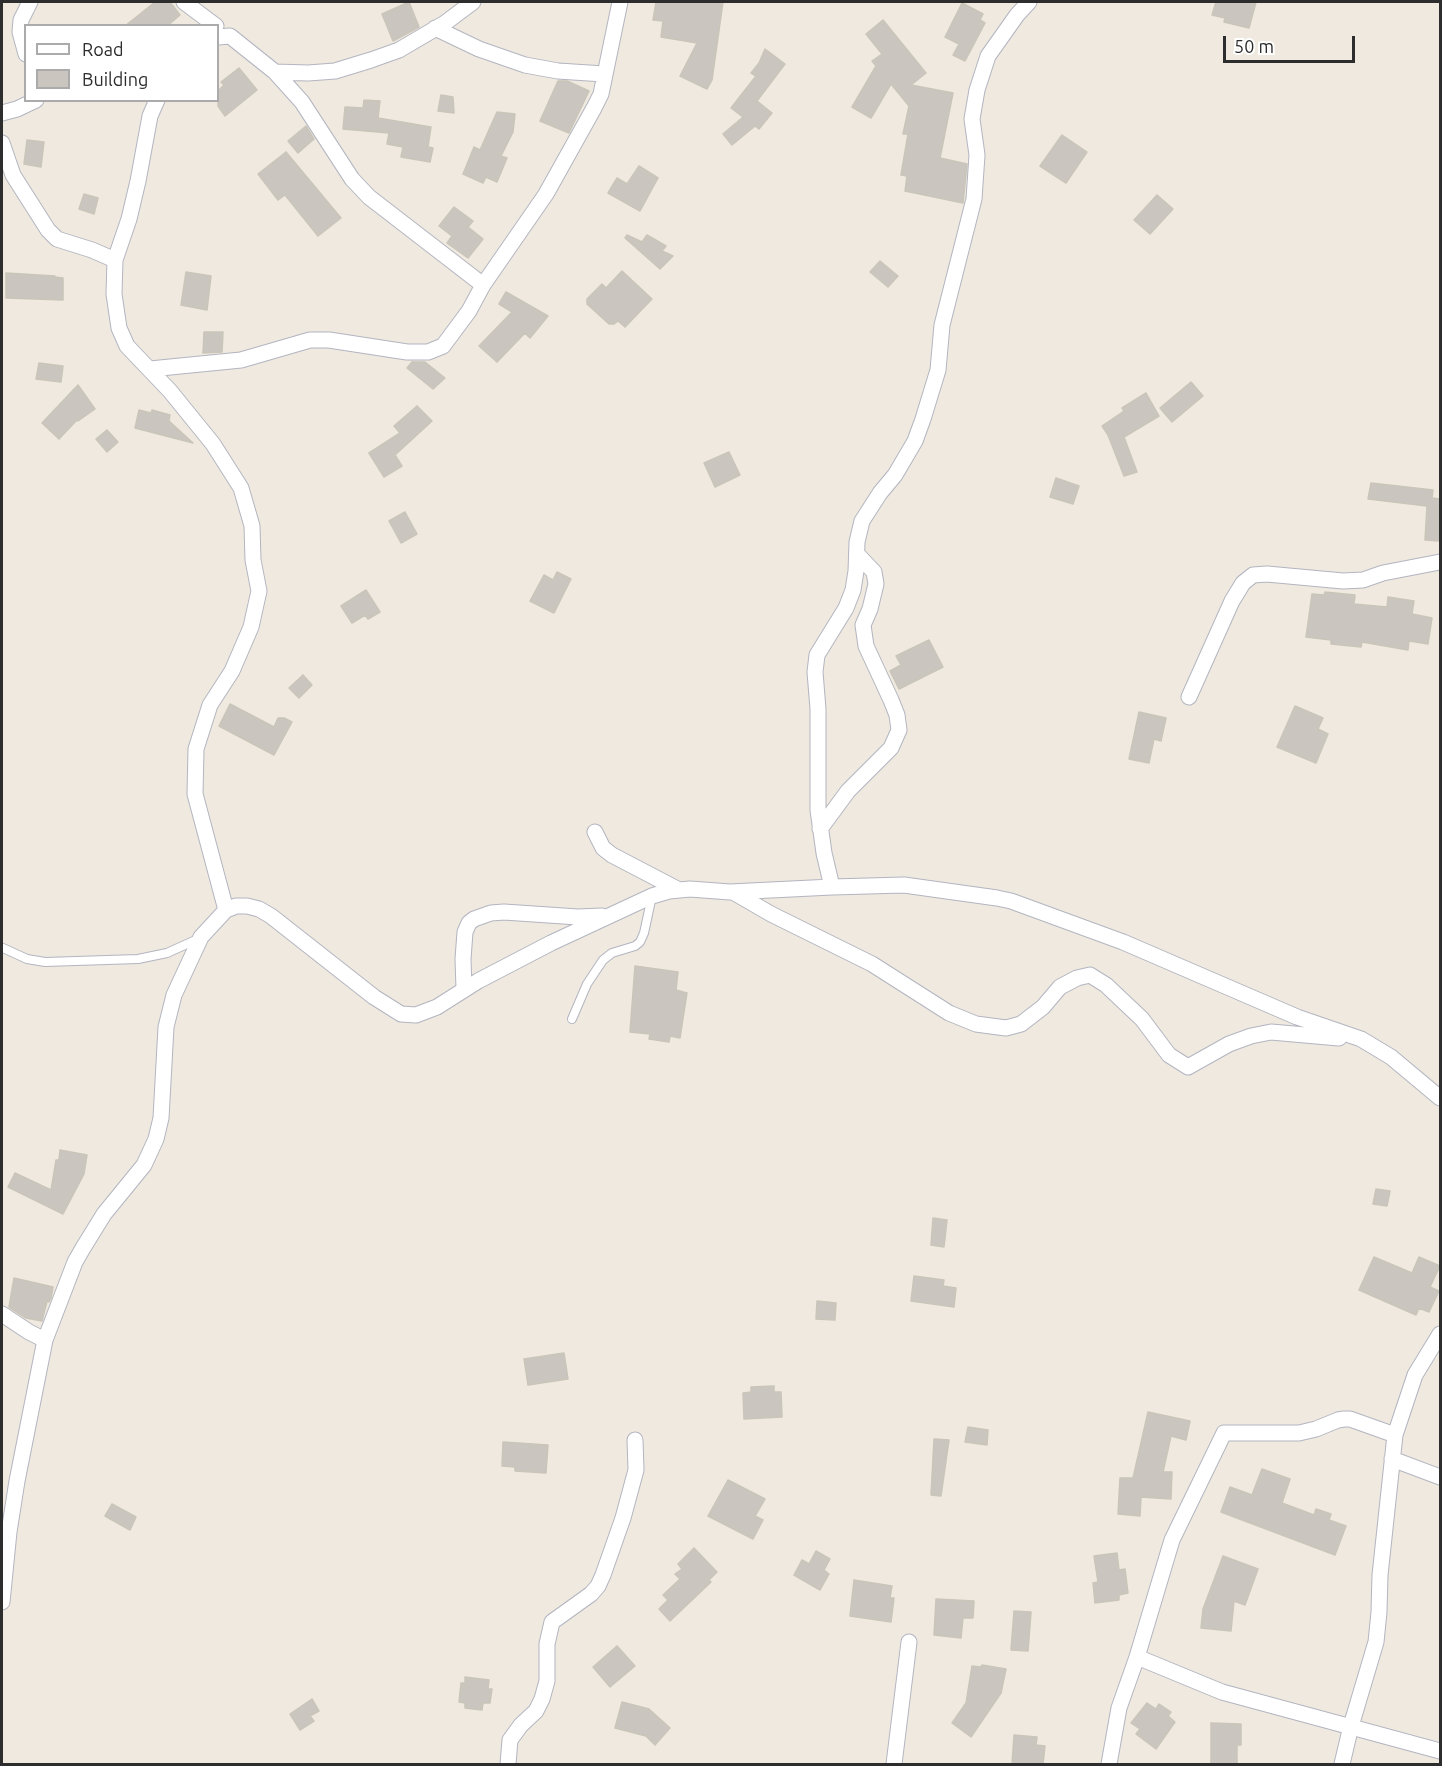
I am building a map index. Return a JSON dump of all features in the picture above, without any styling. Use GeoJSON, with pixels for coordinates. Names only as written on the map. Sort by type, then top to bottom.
{"type":"FeatureCollection","features":[{"type":"Feature","properties":{"kind":"street"},"geometry":{"type":"LineString","coordinates":[[24,47],[20,32],[21,20],[30,2]]}},
{"type":"Feature","properties":{"kind":"street"},"geometry":{"type":"LineString","coordinates":[[184,2],[211,24]]}},
{"type":"Feature","properties":{"kind":"street"},"geometry":{"type":"LineString","coordinates":[[275,72],[334,71],[399,50],[473,2]]}},
{"type":"Feature","properties":{"kind":"street"},"geometry":{"type":"LineString","coordinates":[[150,369],[241,360],[310,340],[329,340],[407,352],[428,352],[443,346],[470,311],[483,285],[546,194],[594,108],[601,94],[620,2]]}},
{"type":"Feature","properties":{"kind":"street"},"geometry":{"type":"LineString","coordinates":[[832,887],[818,810],[818,709],[815,672],[817,655],[846,608],[853,590],[857,542],[862,521],[895,475],[915,441],[932,390],[938,370],[942,325],[974,199],[977,155],[972,119],[977,90],[988,56],[1029,2]]}},
{"type":"Feature","properties":{"kind":"street"},"geometry":{"type":"LineString","coordinates":[[435,28],[479,49],[525,64],[558,71],[604,74]]}},
{"type":"Feature","properties":{"kind":"street"},"geometry":{"type":"LineString","coordinates":[[220,31],[275,72],[302,102],[352,179],[369,197],[483,285]]}},
{"type":"Feature","properties":{"kind":"street"},"geometry":{"type":"LineString","coordinates":[[2,113],[32,102]]}},
{"type":"Feature","properties":{"kind":"street"},"geometry":{"type":"LineString","coordinates":[[156,102],[150,116],[131,209],[115,260],[114,294],[119,328],[127,345],[213,444],[241,488],[252,526],[253,560],[259,591],[251,627],[232,670],[210,705],[196,749],[195,794],[226,910]]}},
{"type":"Feature","properties":{"kind":"street"},"geometry":{"type":"LineString","coordinates":[[2,143],[13,175],[48,230],[57,238],[92,249],[115,260]]}},
{"type":"Feature","properties":{"kind":"street"},"geometry":{"type":"LineString","coordinates":[[820,829],[848,791],[891,748],[899,730],[897,715],[866,646],[863,625],[870,609],[876,584],[874,572],[857,554]]}},
{"type":"Feature","properties":{"kind":"street"},"geometry":{"type":"LineString","coordinates":[[1189,697],[1232,601],[1243,583],[1252,575],[1267,574],[1343,581],[1364,580],[1383,573],[1440,561]]}},
{"type":"Feature","properties":{"kind":"street"},"geometry":{"type":"LineString","coordinates":[[595,832],[603,848],[612,855],[679,890]]}},
{"type":"Feature","properties":{"kind":"street"},"geometry":{"type":"LineString","coordinates":[[2,1602],[17,1481],[45,1340],[75,1262],[104,1214],[144,1165],[156,1139],[161,1118],[166,1027],[174,995],[201,937],[226,910],[236,906],[259,909],[271,916],[374,997],[400,1014],[416,1015],[437,1007],[464,989],[551,943],[652,896],[679,890],[733,892],[904,885],[1011,901],[1123,942],[1298,1017],[1361,1039],[1391,1057],[1440,1098]]}},
{"type":"Feature","properties":{"kind":"street"},"geometry":{"type":"LineString","coordinates":[[733,892],[771,914],[872,964],[949,1013],[976,1024],[1006,1028],[1021,1024],[1043,1007],[1060,987],[1077,978],[1090,975],[1106,985],[1142,1019],[1169,1055],[1188,1067],[1229,1044],[1251,1035],[1271,1032],[1361,1039]]}},
{"type":"Feature","properties":{"kind":"street"},"geometry":{"type":"LineString","coordinates":[[464,989],[465,932],[469,922],[474,919],[491,913],[504,912],[578,918],[611,916]]}},
{"type":"Feature","properties":{"kind":"street"},"geometry":{"type":"LineString","coordinates":[[2,1314],[45,1340]]}},
{"type":"Feature","properties":{"kind":"street"},"geometry":{"type":"LineString","coordinates":[[1341,1764],[1376,1642],[1380,1575],[1395,1435],[1415,1375],[1440,1334]]}},
{"type":"Feature","properties":{"kind":"street"},"geometry":{"type":"LineString","coordinates":[[1109,1764],[1119,1708],[1137,1657],[1172,1540],[1224,1433],[1299,1433],[1317,1429],[1338,1419],[1350,1419],[1395,1435]]}},
{"type":"Feature","properties":{"kind":"street"},"geometry":{"type":"LineString","coordinates":[[508,1764],[510,1740],[521,1725],[536,1711],[542,1699],[547,1681],[547,1644],[552,1622],[591,1594],[601,1581],[623,1518],[636,1470],[635,1440]]}},
{"type":"Feature","properties":{"kind":"street"},"geometry":{"type":"LineString","coordinates":[[1392,1459],[1440,1477]]}},
{"type":"Feature","properties":{"kind":"street"},"geometry":{"type":"LineString","coordinates":[[894,1764],[909,1642]]}},
{"type":"Feature","properties":{"kind":"street"},"geometry":{"type":"LineString","coordinates":[[1137,1657],[1222,1692],[1440,1751]]}},
{"type":"Feature","properties":{"kind":"lane"},"geometry":{"type":"LineString","coordinates":[[572,1019],[587,984],[603,960],[612,953],[635,946],[640,942],[652,896]]}},
{"type":"Feature","properties":{"kind":"lane"},"geometry":{"type":"LineString","coordinates":[[3,948],[27,960],[45,962],[138,959],[167,953],[201,937]]}},
{"type":"Feature","properties":{"kind":"building"},"geometry":{"type":"Polygon","coordinates":[[[155,2],[170,2],[180,15],[169,24],[128,24],[155,2]]]}},
{"type":"Feature","properties":{"kind":"building"},"geometry":{"type":"Polygon","coordinates":[[[409,2],[419,27],[393,41],[382,14],[409,2]]]}},
{"type":"Feature","properties":{"kind":"building"},"geometry":{"type":"Polygon","coordinates":[[[656,2],[723,2],[712,80],[707,89],[680,76],[697,43],[661,37],[663,21],[653,20],[656,2]]]}},
{"type":"Feature","properties":{"kind":"building"},"geometry":{"type":"Polygon","coordinates":[[[1216,2],[1256,2],[1249,28],[1224,22],[1225,18],[1212,15],[1216,2]]]}},
{"type":"Feature","properties":{"kind":"building"},"geometry":{"type":"Polygon","coordinates":[[[962,3],[983,14],[980,20],[985,23],[965,61],[953,55],[959,44],[945,37],[962,3]]]}},
{"type":"Feature","properties":{"kind":"building"},"geometry":{"type":"Polygon","coordinates":[[[883,20],[926,73],[911,85],[953,93],[940,158],[967,164],[963,203],[905,191],[907,176],[901,175],[908,134],[903,134],[909,106],[891,84],[871,118],[852,107],[876,66],[872,61],[882,54],[866,34],[883,20]]]}},
{"type":"Feature","properties":{"kind":"building"},"geometry":{"type":"Polygon","coordinates":[[[765,49],[785,64],[757,101],[772,113],[759,129],[755,126],[732,145],[723,134],[743,117],[731,108],[756,76],[751,73],[759,63],[765,49]]]}},
{"type":"Feature","properties":{"kind":"building"},"geometry":{"type":"Polygon","coordinates":[[[239,68],[257,90],[225,116],[218,106],[219,90],[224,85],[221,82],[239,68]]]}},
{"type":"Feature","properties":{"kind":"building"},"geometry":{"type":"Polygon","coordinates":[[[558,81],[567,81],[589,91],[569,133],[540,121],[558,81]]]}},
{"type":"Feature","properties":{"kind":"building"},"geometry":{"type":"Polygon","coordinates":[[[441,95],[453,97],[454,113],[438,111],[441,95]]]}},
{"type":"Feature","properties":{"kind":"building"},"geometry":{"type":"Polygon","coordinates":[[[364,100],[380,101],[378,118],[431,127],[428,147],[433,148],[430,162],[401,157],[403,147],[387,144],[389,133],[343,129],[345,107],[363,108],[364,100]]]}},
{"type":"Feature","properties":{"kind":"building"},"geometry":{"type":"Polygon","coordinates":[[[497,112],[515,114],[513,132],[501,156],[507,158],[497,182],[486,177],[483,183],[463,174],[474,147],[480,150],[497,112]]]}},
{"type":"Feature","properties":{"kind":"building"},"geometry":{"type":"Polygon","coordinates":[[[306,126],[314,139],[298,153],[288,141],[306,126]]]}},
{"type":"Feature","properties":{"kind":"building"},"geometry":{"type":"Polygon","coordinates":[[[1062,135],[1087,152],[1066,183],[1040,166],[1062,135]]]}},
{"type":"Feature","properties":{"kind":"building"},"geometry":{"type":"Polygon","coordinates":[[[27,140],[44,142],[41,167],[24,164],[27,140]]]}},
{"type":"Feature","properties":{"kind":"building"},"geometry":{"type":"Polygon","coordinates":[[[286,152],[341,218],[318,236],[285,195],[278,200],[258,174],[286,152]]]}},
{"type":"Feature","properties":{"kind":"building"},"geometry":{"type":"Polygon","coordinates":[[[639,166],[658,178],[640,211],[608,193],[617,178],[627,184],[639,166]]]}},
{"type":"Feature","properties":{"kind":"building"},"geometry":{"type":"Polygon","coordinates":[[[84,194],[98,198],[94,214],[79,209],[84,194]]]}},
{"type":"Feature","properties":{"kind":"building"},"geometry":{"type":"Polygon","coordinates":[[[1157,195],[1173,209],[1150,234],[1134,220],[1157,195]]]}},
{"type":"Feature","properties":{"kind":"building"},"geometry":{"type":"Polygon","coordinates":[[[454,207],[473,221],[468,227],[483,239],[468,258],[447,243],[452,236],[439,226],[454,207]]]}},
{"type":"Feature","properties":{"kind":"building"},"geometry":{"type":"Polygon","coordinates":[[[627,235],[642,242],[647,235],[666,246],[662,251],[673,256],[660,269],[625,238],[627,235]]]}},
{"type":"Feature","properties":{"kind":"building"},"geometry":{"type":"Polygon","coordinates":[[[880,261],[898,276],[888,287],[870,272],[880,261]]]}},
{"type":"Feature","properties":{"kind":"building"},"geometry":{"type":"Polygon","coordinates":[[[622,271],[652,299],[625,327],[618,321],[609,324],[587,304],[587,299],[602,284],[606,288],[622,271]]]}},
{"type":"Feature","properties":{"kind":"building"},"geometry":{"type":"Polygon","coordinates":[[[186,272],[211,276],[207,310],[181,305],[186,272]]]}},
{"type":"Feature","properties":{"kind":"building"},"geometry":{"type":"Polygon","coordinates":[[[6,273],[63,278],[63,300],[6,298],[6,273]]]}},
{"type":"Feature","properties":{"kind":"building"},"geometry":{"type":"Polygon","coordinates":[[[506,292],[548,316],[530,338],[525,333],[497,362],[479,346],[512,312],[499,304],[506,292]]]}},
{"type":"Feature","properties":{"kind":"building"},"geometry":{"type":"Polygon","coordinates":[[[204,332],[223,332],[222,352],[203,353],[204,332]]]}},
{"type":"Feature","properties":{"kind":"building"},"geometry":{"type":"Polygon","coordinates":[[[412,362],[425,362],[445,378],[433,389],[407,368],[412,362]]]}},
{"type":"Feature","properties":{"kind":"building"},"geometry":{"type":"Polygon","coordinates":[[[39,363],[63,366],[61,382],[36,379],[39,363]]]}},
{"type":"Feature","properties":{"kind":"building"},"geometry":{"type":"Polygon","coordinates":[[[1191,382],[1203,396],[1172,422],[1160,408],[1191,382]]]}},
{"type":"Feature","properties":{"kind":"building"},"geometry":{"type":"Polygon","coordinates":[[[78,385],[95,409],[77,420],[59,439],[42,423],[78,385]]]}},
{"type":"Feature","properties":{"kind":"building"},"geometry":{"type":"Polygon","coordinates":[[[1146,393],[1159,416],[1124,437],[1137,472],[1124,476],[1108,435],[1102,426],[1124,411],[1122,408],[1146,393]]]}},
{"type":"Feature","properties":{"kind":"building"},"geometry":{"type":"Polygon","coordinates":[[[417,406],[432,421],[395,455],[402,466],[384,477],[369,453],[400,433],[394,426],[417,406]]]}},
{"type":"Feature","properties":{"kind":"building"},"geometry":{"type":"Polygon","coordinates":[[[139,410],[151,413],[152,410],[170,415],[169,421],[193,443],[135,428],[139,410]]]}},
{"type":"Feature","properties":{"kind":"building"},"geometry":{"type":"Polygon","coordinates":[[[107,430],[118,442],[107,452],[96,439],[107,430]]]}},
{"type":"Feature","properties":{"kind":"building"},"geometry":{"type":"Polygon","coordinates":[[[729,452],[740,475],[715,487],[704,463],[729,452]]]}},
{"type":"Feature","properties":{"kind":"building"},"geometry":{"type":"Polygon","coordinates":[[[1056,478],[1079,486],[1073,504],[1050,497],[1056,478]]]}},
{"type":"Feature","properties":{"kind":"building"},"geometry":{"type":"Polygon","coordinates":[[[1371,483],[1433,490],[1432,498],[1440,499],[1440,541],[1425,540],[1427,506],[1368,499],[1371,483]]]}},
{"type":"Feature","properties":{"kind":"building"},"geometry":{"type":"Polygon","coordinates":[[[405,512],[417,534],[401,543],[389,521],[405,512]]]}},
{"type":"Feature","properties":{"kind":"building"},"geometry":{"type":"Polygon","coordinates":[[[557,572],[571,579],[554,613],[530,601],[544,575],[553,580],[557,572]]]}},
{"type":"Feature","properties":{"kind":"building"},"geometry":{"type":"Polygon","coordinates":[[[366,590],[380,612],[368,619],[365,615],[352,623],[341,606],[366,590]]]}},
{"type":"Feature","properties":{"kind":"building"},"geometry":{"type":"Polygon","coordinates":[[[1325,592],[1355,595],[1354,604],[1387,607],[1388,597],[1414,601],[1412,614],[1432,618],[1428,644],[1409,641],[1408,650],[1362,642],[1361,647],[1331,644],[1331,640],[1306,637],[1312,594],[1324,595],[1325,592]]]}},
{"type":"Feature","properties":{"kind":"building"},"geometry":{"type":"Polygon","coordinates":[[[929,640],[943,667],[899,689],[890,671],[901,665],[896,656],[929,640]]]}},
{"type":"Feature","properties":{"kind":"building"},"geometry":{"type":"Polygon","coordinates":[[[303,675],[312,685],[299,698],[289,688],[303,675]]]}},
{"type":"Feature","properties":{"kind":"building"},"geometry":{"type":"Polygon","coordinates":[[[230,704],[274,727],[278,718],[292,722],[274,755],[219,726],[230,704]]]}},
{"type":"Feature","properties":{"kind":"building"},"geometry":{"type":"Polygon","coordinates":[[[1295,706],[1323,718],[1318,729],[1328,734],[1316,763],[1277,747],[1295,706]]]}},
{"type":"Feature","properties":{"kind":"building"},"geometry":{"type":"Polygon","coordinates":[[[1139,712],[1166,718],[1161,741],[1154,739],[1149,763],[1129,759],[1139,712]]]}},
{"type":"Feature","properties":{"kind":"building"},"geometry":{"type":"Polygon","coordinates":[[[635,966],[678,972],[676,990],[687,993],[680,1038],[670,1036],[669,1042],[649,1039],[650,1034],[630,1032],[635,966]]]}},
{"type":"Feature","properties":{"kind":"building"},"geometry":{"type":"Polygon","coordinates":[[[60,1150],[87,1155],[84,1174],[63,1214],[8,1187],[15,1173],[51,1190],[60,1150]]]}},
{"type":"Feature","properties":{"kind":"building"},"geometry":{"type":"Polygon","coordinates":[[[1376,1189],[1390,1191],[1387,1206],[1373,1204],[1376,1189]]]}},
{"type":"Feature","properties":{"kind":"building"},"geometry":{"type":"Polygon","coordinates":[[[933,1218],[947,1220],[944,1247],[931,1245],[933,1218]]]}},
{"type":"Feature","properties":{"kind":"building"},"geometry":{"type":"Polygon","coordinates":[[[1374,1257],[1412,1273],[1419,1257],[1440,1266],[1430,1287],[1439,1291],[1429,1312],[1419,1308],[1416,1315],[1359,1290],[1374,1257]]]}},
{"type":"Feature","properties":{"kind":"building"},"geometry":{"type":"Polygon","coordinates":[[[914,1276],[944,1280],[943,1286],[956,1288],[954,1307],[911,1301],[914,1276]]]}},
{"type":"Feature","properties":{"kind":"building"},"geometry":{"type":"Polygon","coordinates":[[[14,1278],[53,1287],[42,1321],[26,1318],[9,1307],[14,1278]]]}},
{"type":"Feature","properties":{"kind":"building"},"geometry":{"type":"Polygon","coordinates":[[[817,1301],[836,1303],[835,1320],[816,1319],[817,1301]]]}},
{"type":"Feature","properties":{"kind":"building"},"geometry":{"type":"Polygon","coordinates":[[[564,1353],[568,1379],[528,1385],[524,1359],[564,1353]]]}},
{"type":"Feature","properties":{"kind":"building"},"geometry":{"type":"Polygon","coordinates":[[[774,1386],[774,1392],[781,1392],[782,1417],[744,1419],[743,1393],[751,1392],[751,1387],[774,1386]]]}},
{"type":"Feature","properties":{"kind":"building"},"geometry":{"type":"Polygon","coordinates":[[[1148,1412],[1190,1421],[1186,1440],[1171,1436],[1163,1472],[1172,1472],[1171,1499],[1141,1497],[1140,1516],[1118,1514],[1120,1478],[1133,1478],[1148,1412]]]}},
{"type":"Feature","properties":{"kind":"building"},"geometry":{"type":"Polygon","coordinates":[[[968,1427],[988,1430],[987,1445],[965,1442],[968,1427]]]}},
{"type":"Feature","properties":{"kind":"building"},"geometry":{"type":"Polygon","coordinates":[[[934,1439],[949,1440],[941,1496],[931,1495],[934,1439]]]}},
{"type":"Feature","properties":{"kind":"building"},"geometry":{"type":"Polygon","coordinates":[[[503,1442],[548,1445],[546,1473],[515,1471],[515,1467],[502,1466],[503,1442]]]}},
{"type":"Feature","properties":{"kind":"building"},"geometry":{"type":"Polygon","coordinates":[[[1262,1469],[1290,1479],[1282,1503],[1314,1515],[1316,1509],[1331,1514],[1329,1520],[1346,1526],[1335,1555],[1221,1512],[1230,1487],[1252,1495],[1262,1469]]]}},
{"type":"Feature","properties":{"kind":"building"},"geometry":{"type":"Polygon","coordinates":[[[728,1480],[765,1499],[755,1516],[763,1520],[753,1539],[708,1516],[728,1480]]]}},
{"type":"Feature","properties":{"kind":"building"},"geometry":{"type":"Polygon","coordinates":[[[112,1504],[136,1517],[130,1530],[105,1516],[112,1504]]]}},
{"type":"Feature","properties":{"kind":"building"},"geometry":{"type":"Polygon","coordinates":[[[694,1548],[717,1572],[709,1580],[711,1582],[670,1621],[659,1609],[668,1600],[663,1595],[680,1579],[675,1574],[682,1569],[678,1564],[694,1548]]]}},
{"type":"Feature","properties":{"kind":"building"},"geometry":{"type":"Polygon","coordinates":[[[816,1551],[830,1559],[824,1570],[829,1574],[820,1590],[794,1575],[802,1560],[809,1564],[816,1551]]]}},
{"type":"Feature","properties":{"kind":"building"},"geometry":{"type":"Polygon","coordinates":[[[1117,1553],[1119,1570],[1125,1569],[1128,1593],[1119,1595],[1119,1600],[1095,1603],[1093,1583],[1098,1582],[1094,1556],[1117,1553]]]}},
{"type":"Feature","properties":{"kind":"building"},"geometry":{"type":"Polygon","coordinates":[[[1223,1556],[1258,1569],[1245,1605],[1234,1601],[1231,1631],[1201,1628],[1203,1609],[1223,1556]]]}},
{"type":"Feature","properties":{"kind":"building"},"geometry":{"type":"Polygon","coordinates":[[[854,1580],[892,1586],[890,1598],[894,1598],[891,1622],[850,1616],[854,1580]]]}},
{"type":"Feature","properties":{"kind":"building"},"geometry":{"type":"Polygon","coordinates":[[[936,1599],[974,1601],[973,1618],[963,1618],[961,1638],[934,1635],[936,1599]]]}},
{"type":"Feature","properties":{"kind":"building"},"geometry":{"type":"Polygon","coordinates":[[[1014,1611],[1031,1612],[1028,1651],[1011,1650],[1014,1611]]]}},
{"type":"Feature","properties":{"kind":"building"},"geometry":{"type":"Polygon","coordinates":[[[617,1646],[635,1666],[610,1687],[593,1667],[617,1646]]]}},
{"type":"Feature","properties":{"kind":"building"},"geometry":{"type":"Polygon","coordinates":[[[982,1665],[1006,1669],[1001,1693],[971,1737],[952,1723],[966,1703],[972,1666],[981,1667],[982,1665]]]}},
{"type":"Feature","properties":{"kind":"building"},"geometry":{"type":"Polygon","coordinates":[[[465,1677],[489,1680],[488,1689],[492,1689],[490,1703],[483,1703],[482,1710],[465,1708],[465,1703],[459,1702],[461,1683],[465,1683],[465,1677]]]}},
{"type":"Feature","properties":{"kind":"building"},"geometry":{"type":"Polygon","coordinates":[[[312,1699],[319,1711],[310,1716],[314,1721],[300,1730],[290,1714],[312,1699]]]}},
{"type":"Feature","properties":{"kind":"building"},"geometry":{"type":"Polygon","coordinates":[[[622,1702],[649,1709],[670,1728],[655,1745],[646,1736],[615,1728],[622,1702]]]}},
{"type":"Feature","properties":{"kind":"building"},"geometry":{"type":"Polygon","coordinates":[[[1147,1703],[1156,1709],[1159,1704],[1171,1712],[1168,1716],[1175,1722],[1156,1749],[1136,1734],[1140,1729],[1131,1723],[1147,1703]]]}},
{"type":"Feature","properties":{"kind":"building"},"geometry":{"type":"Polygon","coordinates":[[[1211,1723],[1241,1724],[1241,1745],[1237,1745],[1237,1764],[1211,1764],[1211,1723]]]}},
{"type":"Feature","properties":{"kind":"building"},"geometry":{"type":"Polygon","coordinates":[[[1014,1735],[1037,1737],[1036,1745],[1045,1746],[1043,1764],[1012,1764],[1014,1735]]]}}]}
